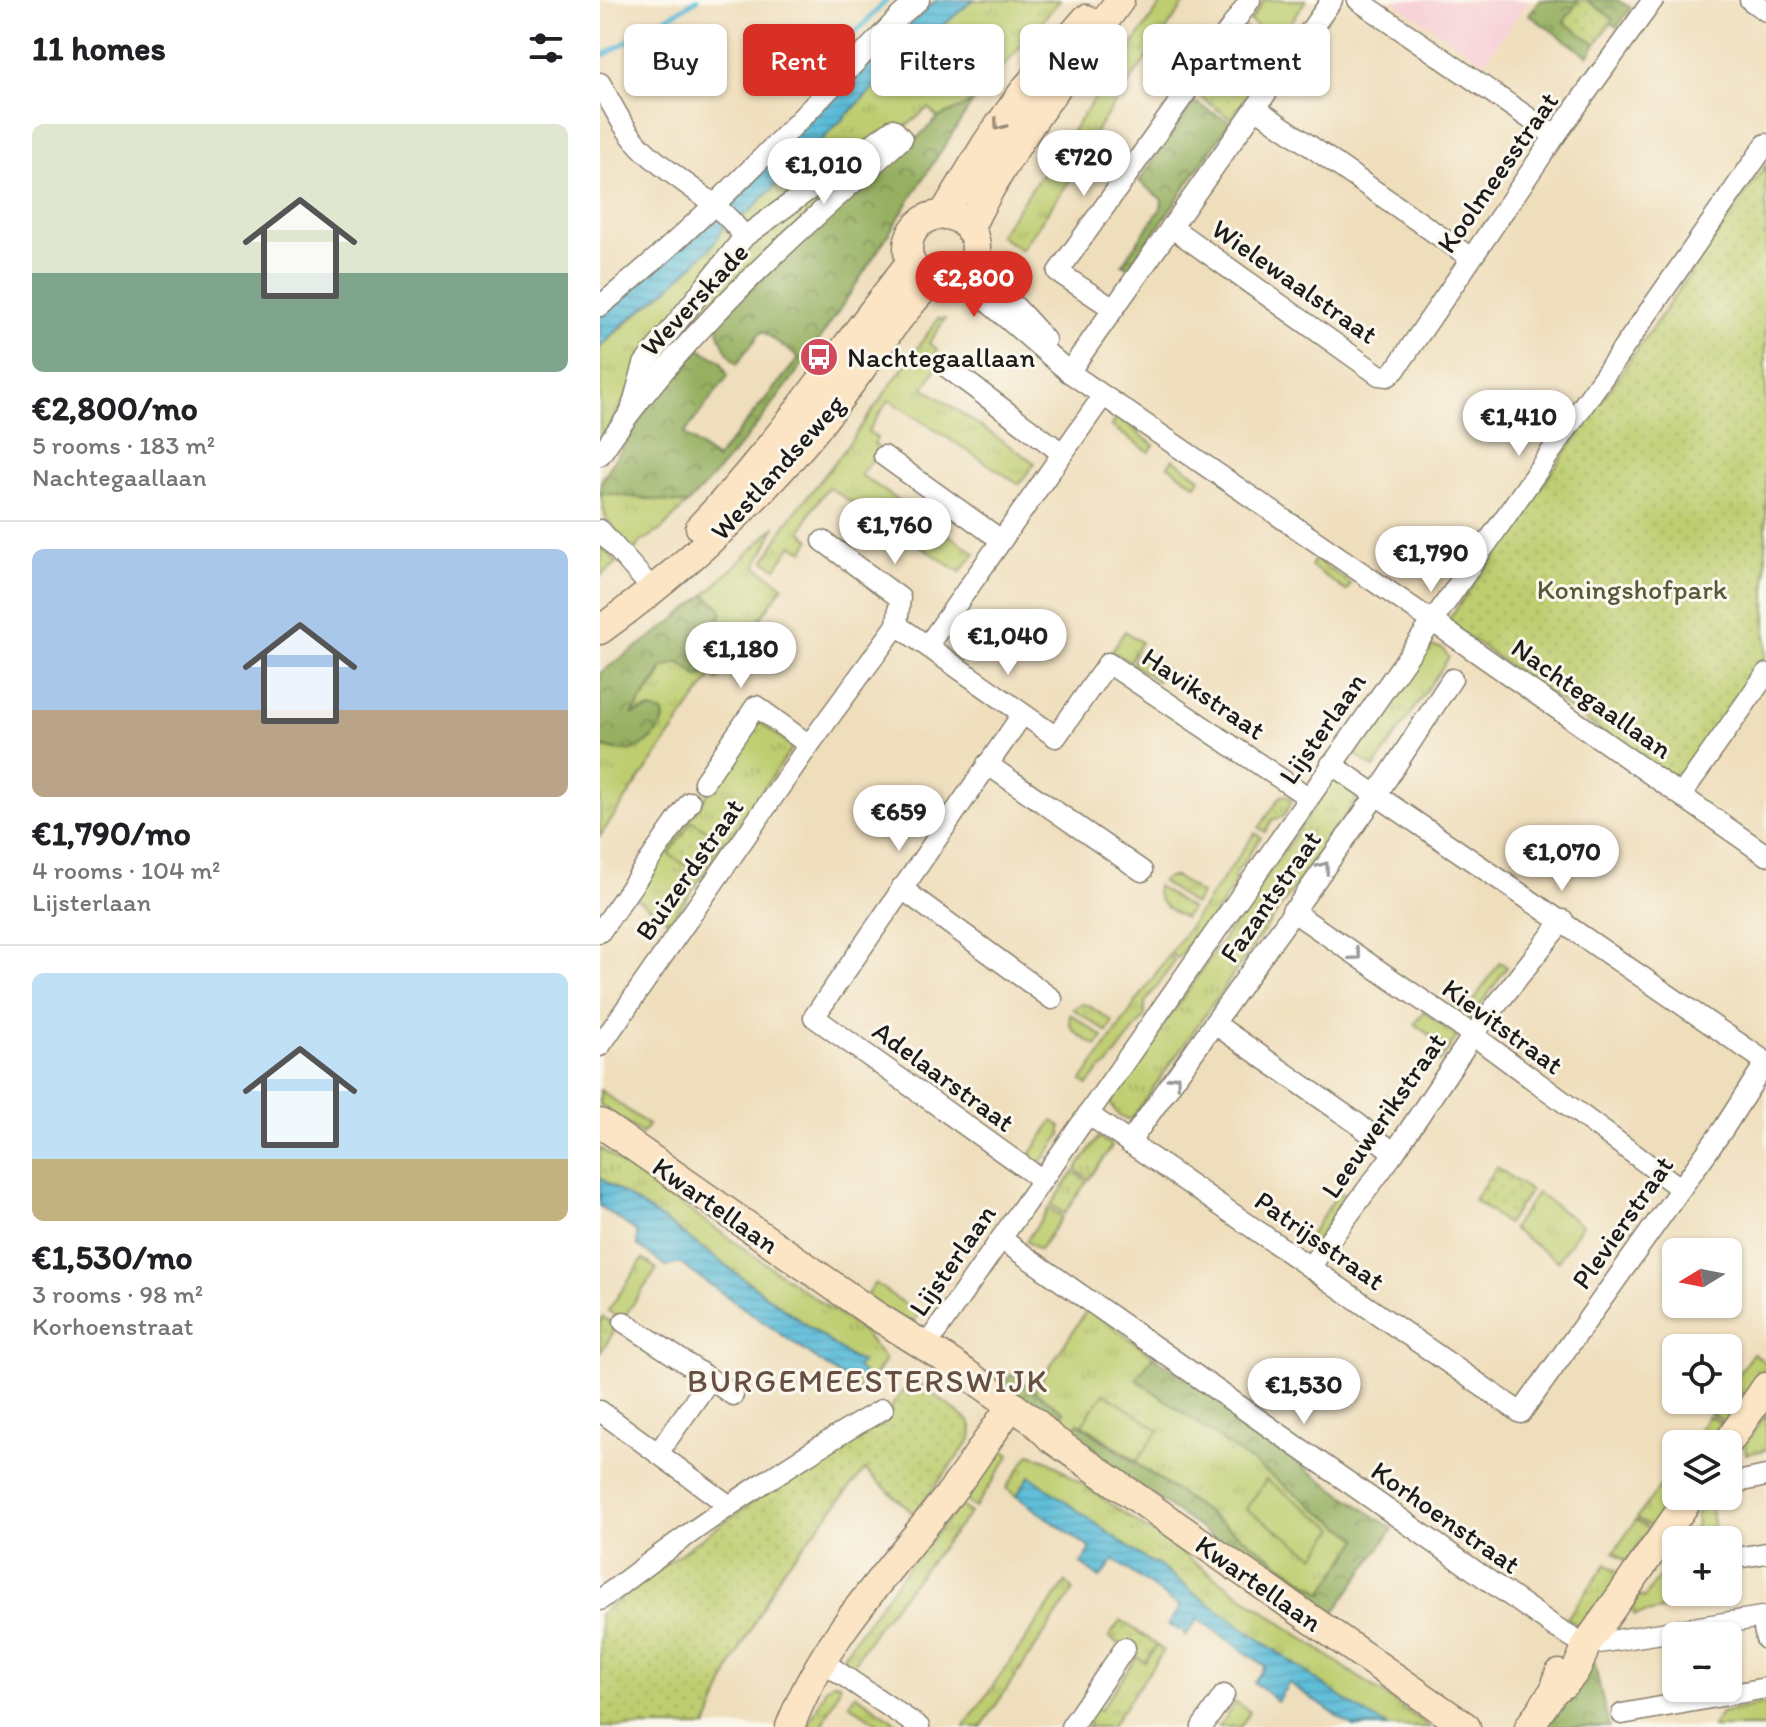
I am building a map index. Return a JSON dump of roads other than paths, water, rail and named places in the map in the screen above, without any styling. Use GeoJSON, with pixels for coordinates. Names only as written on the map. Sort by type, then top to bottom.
{"type":"FeatureCollection","features":[{"type":"Feature","properties":{"kind":"street","name":"Weverskade"},"geometry":{"type":"LineString","coordinates":[[600,306],[638,276],[919,0]]}},
{"type":"Feature","properties":{"kind":"street"},"geometry":{"type":"LineString","coordinates":[[943,215],[986,144],[1026,88],[1102,0]]}},
{"type":"Feature","properties":{"kind":"street"},"geometry":{"type":"LineString","coordinates":[[969,229],[1020,140],[1120,0]]}},
{"type":"Feature","properties":{"kind":"street"},"geometry":{"type":"LineString","coordinates":[[1233,24],[1250,0]]}},
{"type":"Feature","properties":{"kind":"street"},"geometry":{"type":"LineString","coordinates":[[1069,372],[1332,0]]}},
{"type":"Feature","properties":{"kind":"street"},"geometry":{"type":"LineString","coordinates":[[1358,0],[1555,136]]}},
{"type":"Feature","properties":{"kind":"street","name":"Koolmeesstraat"},"geometry":{"type":"LineString","coordinates":[[1388,376],[1653,0]]}},
{"type":"Feature","properties":{"kind":"street"},"geometry":{"type":"LineString","coordinates":[[1750,0],[1766,11]]}},
{"type":"Feature","properties":{"kind":"street","name":"Weverskade"},"geometry":{"type":"LineString","coordinates":[[600,83],[623,124],[644,151],[714,203],[741,233]]}},
{"type":"Feature","properties":{"kind":"street"},"geometry":{"type":"LineString","coordinates":[[1112,308],[1058,272],[1183,96]]}},
{"type":"Feature","properties":{"kind":"street"},"geometry":{"type":"LineString","coordinates":[[1257,109],[1471,258]]}},
{"type":"Feature","properties":{"kind":"street","name":"Weverskade"},"geometry":{"type":"LineString","coordinates":[[600,455],[632,407],[766,263],[902,139],[893,129],[741,233],[644,364],[632,407]]}},
{"type":"Feature","properties":{"kind":"street","name":"Lijsterlaan"},"geometry":{"type":"LineString","coordinates":[[926,1346],[1766,144]]}},
{"type":"Feature","properties":{"kind":"street"},"geometry":{"type":"LineString","coordinates":[[943,215],[958,219],[969,229],[976,245],[943,271],[908,244],[912,232],[926,219],[943,215]]}},
{"type":"Feature","properties":{"kind":"street","name":"Wielewaalstraat"},"geometry":{"type":"LineString","coordinates":[[1171,227],[1379,375],[1388,376]]}},
{"type":"Feature","properties":{"kind":"street","name":"Nachtegaallaan"},"geometry":{"type":"LineString","coordinates":[[943,271],[982,297],[1069,372],[1766,855]]}},
{"type":"Feature","properties":{"kind":"street","name":"Westlandseweg"},"geometry":{"type":"LineString","coordinates":[[600,630],[649,584],[737,488],[792,421],[943,271]]}},
{"type":"Feature","properties":{"kind":"street"},"geometry":{"type":"LineString","coordinates":[[944,365],[1062,453]]}},
{"type":"Feature","properties":{"kind":"street"},"geometry":{"type":"LineString","coordinates":[[928,645],[1103,396]]}},
{"type":"Feature","properties":{"kind":"street"},"geometry":{"type":"LineString","coordinates":[[884,456],[1001,540]]}},
{"type":"Feature","properties":{"kind":"street"},"geometry":{"type":"LineString","coordinates":[[600,530],[649,584]]}},
{"type":"Feature","properties":{"kind":"street"},"geometry":{"type":"LineString","coordinates":[[823,541],[900,598],[897,625],[1022,715],[901,888],[1052,999]]}},
{"type":"Feature","properties":{"kind":"street","name":"Westlandseweg"},"geometry":{"type":"LineString","coordinates":[[600,611],[649,584]]}},
{"type":"Feature","properties":{"kind":"street","name":"Buizerdstraat"},"geometry":{"type":"LineString","coordinates":[[600,1046],[607,1020],[897,625]]}},
{"type":"Feature","properties":{"kind":"street","name":"Havikstraat"},"geometry":{"type":"LineString","coordinates":[[1022,715],[1056,737],[1108,663],[1308,797]]}},
{"type":"Feature","properties":{"kind":"street"},"geometry":{"type":"LineString","coordinates":[[1682,794],[1766,674]]}},
{"type":"Feature","properties":{"kind":"street","name":"Fazantstraat"},"geometry":{"type":"LineString","coordinates":[[1129,1143],[1377,794],[1452,679]]}},
{"type":"Feature","properties":{"kind":"street","name":"Buizerdstraat"},"geometry":{"type":"LineString","coordinates":[[704,782],[756,706],[809,745]]}},
{"type":"Feature","properties":{"kind":"street"},"geometry":{"type":"LineString","coordinates":[[987,764],[1142,871]]}},
{"type":"Feature","properties":{"kind":"street"},"geometry":{"type":"LineString","coordinates":[[1331,764],[1563,920],[1766,1062]]}},
{"type":"Feature","properties":{"kind":"street","name":"Buizerdstraat"},"geometry":{"type":"LineString","coordinates":[[600,932],[690,802]]}},
{"type":"Feature","properties":{"kind":"street","name":"Adelaarstraat"},"geometry":{"type":"LineString","coordinates":[[901,888],[814,1017],[1042,1180]]}},
{"type":"Feature","properties":{"kind":"street","name":"Kievitstraat"},"geometry":{"type":"LineString","coordinates":[[1292,911],[1473,1035],[1680,1188]]}},
{"type":"Feature","properties":{"kind":"street","name":"Leeuwerikstraat"},"geometry":{"type":"LineString","coordinates":[[1310,1267],[1394,1153],[1473,1035],[1563,920]]}},
{"type":"Feature","properties":{"kind":"street"},"geometry":{"type":"LineString","coordinates":[[1215,1024],[1358,1124],[1394,1153]]}},
{"type":"Feature","properties":{"kind":"street","name":"Plevierstraat"},"geometry":{"type":"LineString","coordinates":[[1521,1413],[1724,1128],[1766,1062]]}},
{"type":"Feature","properties":{"kind":"street","name":"Patrijsstraat"},"geometry":{"type":"LineString","coordinates":[[1088,1114],[1521,1413]]}},
{"type":"Feature","properties":{"kind":"street","name":"Kwartellaan"},"geometry":{"type":"LineString","coordinates":[[600,1123],[872,1313],[926,1346],[1007,1412],[1022,1430],[1051,1438],[1466,1727]]}},
{"type":"Feature","properties":{"kind":"street","name":"Korhoenstraat"},"geometry":{"type":"LineString","coordinates":[[1001,1239],[1340,1478],[1555,1627],[1586,1645]]}},
{"type":"Feature","properties":{"kind":"street","name":"Kwartellaan"},"geometry":{"type":"LineString","coordinates":[[872,1313],[899,1344],[1007,1412]]}},
{"type":"Feature","properties":{"kind":"street"},"geometry":{"type":"LineString","coordinates":[[624,1322],[733,1395]]}},
{"type":"Feature","properties":{"kind":"street"},"geometry":{"type":"LineString","coordinates":[[658,1453],[710,1379]]}},
{"type":"Feature","properties":{"kind":"street"},"geometry":{"type":"LineString","coordinates":[[1737,1430],[1766,1387]]}},
{"type":"Feature","properties":{"kind":"street"},"geometry":{"type":"LineString","coordinates":[[600,1600],[727,1504],[804,1454],[883,1409]]}},
{"type":"Feature","properties":{"kind":"street"},"geometry":{"type":"LineString","coordinates":[[600,1411],[727,1504]]}},
{"type":"Feature","properties":{"kind":"street"},"geometry":{"type":"LineString","coordinates":[[790,1727],[822,1661],[863,1601],[950,1493],[1007,1412]]}},
{"type":"Feature","properties":{"kind":"street"},"geometry":{"type":"LineString","coordinates":[[1742,1481],[1766,1476]]}},
{"type":"Feature","properties":{"kind":"street"},"geometry":{"type":"LineString","coordinates":[[1529,1727],[1555,1689],[1558,1676],[1569,1658],[1586,1645],[1681,1510]]}},
{"type":"Feature","properties":{"kind":"street"},"geometry":{"type":"LineString","coordinates":[[1742,1557],[1766,1553]]}},
{"type":"Feature","properties":{"kind":"street"},"geometry":{"type":"LineString","coordinates":[[1586,1645],[1762,1617],[1766,1639]]}},
{"type":"Feature","properties":{"kind":"street"},"geometry":{"type":"LineString","coordinates":[[1071,1727],[1125,1648]]}},
{"type":"Feature","properties":{"kind":"street"},"geometry":{"type":"LineString","coordinates":[[822,1661],[919,1727]]}},
{"type":"Feature","properties":{"kind":"street"},"geometry":{"type":"LineString","coordinates":[[1622,1714],[1766,1688]]}},
{"type":"Feature","properties":{"kind":"street"},"geometry":{"type":"LineString","coordinates":[[1202,1727],[1224,1695]]}},
{"type":"Feature","properties":{"kind":"water"},"geometry":{"type":"Polygon","coordinates":[[[936,0],[973,0],[945,24],[910,24],[936,0]]]}},
{"type":"Feature","properties":{"kind":"water"},"geometry":{"type":"Polygon","coordinates":[[[871,60],[871,91],[748,213],[725,224],[715,242],[668,289],[622,325],[600,348],[600,317],[644,279],[833,96],[855,96],[855,75],[871,60]]]}},
{"type":"Feature","properties":{"kind":"water"},"geometry":{"type":"Polygon","coordinates":[[[600,1178],[672,1226],[851,1358],[862,1362],[857,1368],[864,1374],[860,1380],[852,1375],[845,1379],[679,1263],[667,1267],[637,1245],[637,1232],[600,1206],[600,1178]]]}},
{"type":"Feature","properties":{"kind":"water"},"geometry":{"type":"Polygon","coordinates":[[[1030,1476],[1358,1709],[1389,1727],[1353,1727],[1289,1683],[1277,1701],[1254,1682],[1265,1666],[1198,1619],[1185,1637],[1184,1632],[1168,1625],[1180,1607],[1114,1560],[1100,1578],[1081,1564],[1091,1549],[1016,1496],[1030,1476]]]}},
{"type":"Feature","properties":{"kind":"waterway"},"geometry":{"type":"LineString","coordinates":[[604,55],[697,0]]}},
{"type":"Feature","properties":{"kind":"waterway"},"geometry":{"type":"LineString","coordinates":[[855,33],[886,1]]}},
{"type":"Feature","properties":{"kind":"place","name":"Nachtegaallaan"},"geometry":{"type":"Point","coordinates":[819,357]}},
{"type":"Feature","properties":{"kind":"district","name":"BURGEMEESTERSWIJK"},"geometry":{"type":"Point","coordinates":[868,1381]}},
{"type":"Feature","properties":{"kind":"park label","name":"Koningshofpark"},"geometry":{"type":"Point","coordinates":[1632,589]}}]}
